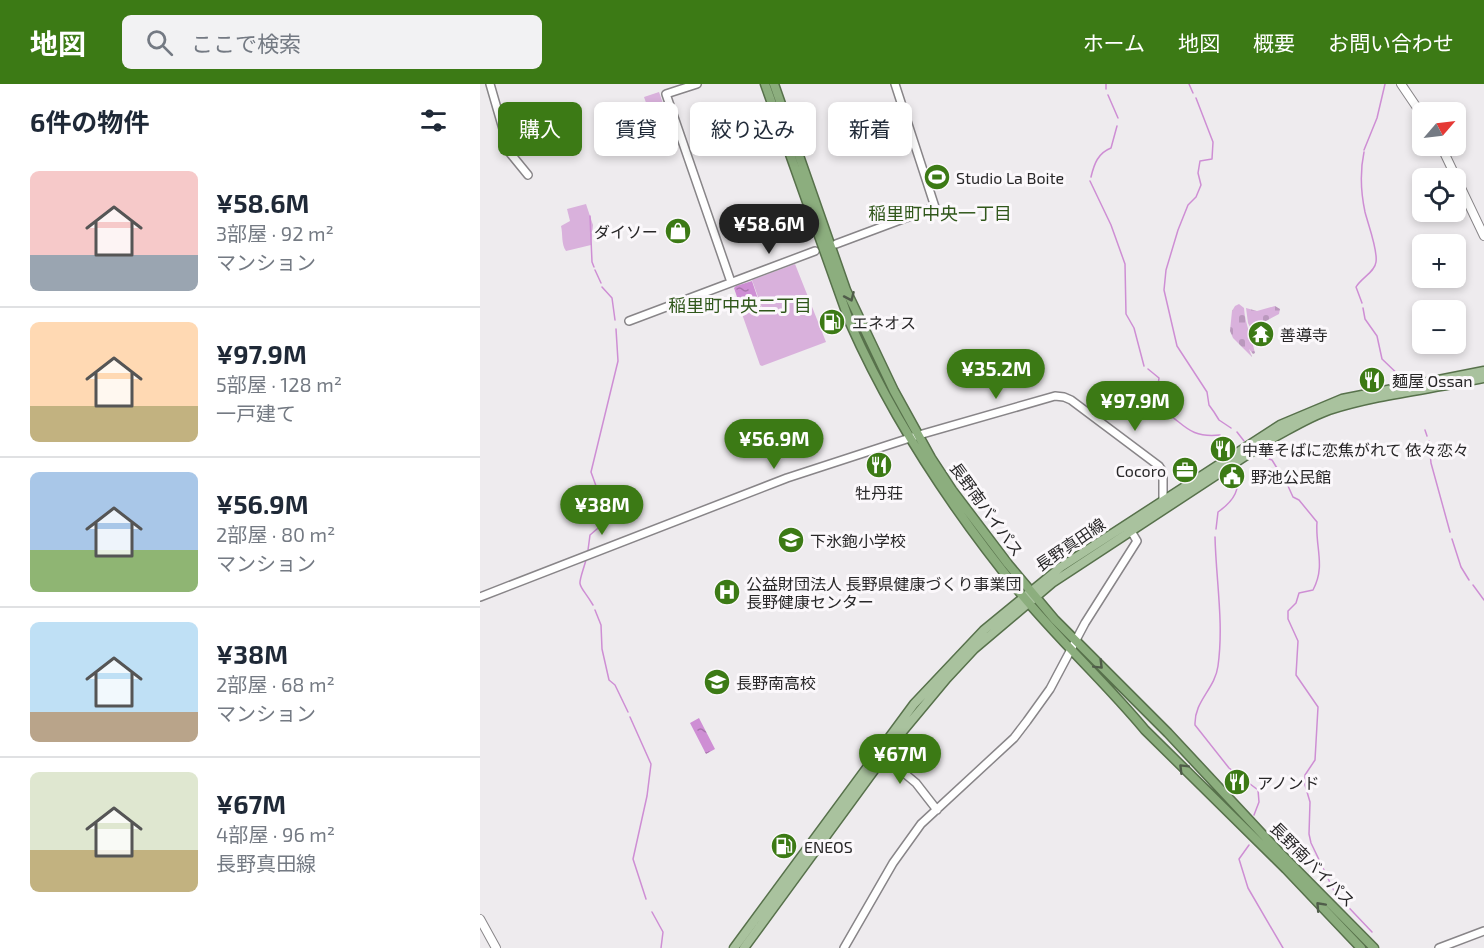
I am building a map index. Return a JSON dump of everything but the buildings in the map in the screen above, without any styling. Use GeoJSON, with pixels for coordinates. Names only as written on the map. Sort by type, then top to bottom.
{"type":"FeatureCollection","features":[{"type":"Feature","properties":{"kind":"highway","name":"長野南バイパス"},"geometry":{"type":"LineString","coordinates":[[765,84],[850,323],[864,354],[914,437],[1029,597],[1071,650],[1145,730],[1287,870],[1361,948]]}},
{"type":"Feature","properties":{"kind":"highway","name":"長野南バイパス"},"geometry":{"type":"LineString","coordinates":[[774,84],[846,290],[914,437]]}},
{"type":"Feature","properties":{"kind":"highway","name":"長野南バイパス"},"geometry":{"type":"LineString","coordinates":[[1029,597],[1168,733],[1279,852],[1374,948]]}},
{"type":"Feature","properties":{"kind":"main road"},"geometry":{"type":"LineString","coordinates":[[1401,84],[1414,102]]}},
{"type":"Feature","properties":{"kind":"main road"},"geometry":{"type":"LineString","coordinates":[[1445,156],[1484,236]]}},
{"type":"Feature","properties":{"kind":"main road","name":"長野真田線"},"geometry":{"type":"LineString","coordinates":[[734,948],[884,751],[947,678],[1029,597],[1078,555],[1280,424],[1326,404],[1362,393],[1484,371]]}},
{"type":"Feature","properties":{"kind":"main road","name":"長野真田線"},"geometry":{"type":"LineString","coordinates":[[1029,597],[1271,439],[1328,411],[1366,401],[1484,378]]}},
{"type":"Feature","properties":{"kind":"main road","name":"長野真田線"},"geometry":{"type":"LineString","coordinates":[[744,948],[884,751]]}},
{"type":"Feature","properties":{"kind":"main road"},"geometry":{"type":"LineString","coordinates":[[480,919],[496,948]]}},
{"type":"Feature","properties":{"kind":"street"},"geometry":{"type":"LineString","coordinates":[[490,84],[510,153],[528,175]]}},
{"type":"Feature","properties":{"kind":"street"},"geometry":{"type":"LineString","coordinates":[[697,84],[666,94],[730,282]]}},
{"type":"Feature","properties":{"kind":"street"},"geometry":{"type":"LineString","coordinates":[[836,244],[935,207],[896,84]]}},
{"type":"Feature","properties":{"kind":"street"},"geometry":{"type":"LineString","coordinates":[[629,321],[815,251]]}},
{"type":"Feature","properties":{"kind":"street"},"geometry":{"type":"LineString","coordinates":[[480,597],[787,478],[914,437],[1048,398],[1064,396],[1160,466],[1163,472],[1163,501]]}},
{"type":"Feature","properties":{"kind":"street"},"geometry":{"type":"LineString","coordinates":[[844,948],[893,863],[921,824],[1014,738],[1050,689],[1084,623],[1137,541],[1131,531]]}},
{"type":"Feature","properties":{"kind":"street"},"geometry":{"type":"LineString","coordinates":[[884,751],[898,768],[916,783],[937,810]]}},
{"type":"Feature","properties":{"kind":"street"},"geometry":{"type":"LineString","coordinates":[[1439,948],[1484,931]]}},
{"type":"Feature","properties":{"kind":"green space"},"geometry":{"type":"Polygon","coordinates":[[[659,92],[662,102],[646,102],[644,97],[659,92]]]}},
{"type":"Feature","properties":{"kind":"green space"},"geometry":{"type":"Polygon","coordinates":[[[586,204],[593,225],[591,245],[566,251],[561,226],[570,221],[567,209],[586,204]]]}},
{"type":"Feature","properties":{"kind":"green space"},"geometry":{"type":"Polygon","coordinates":[[[795,264],[826,342],[762,366],[742,314],[762,308],[752,280],[795,264]]]}},
{"type":"Feature","properties":{"kind":"green space"},"geometry":{"type":"Polygon","coordinates":[[[1239,304],[1244,308],[1254,347],[1255,353],[1253,354],[1249,349],[1252,357],[1233,338],[1230,331],[1232,311],[1239,304]]]}},
{"type":"Feature","properties":{"kind":"green space"},"geometry":{"type":"Polygon","coordinates":[[[1275,306],[1280,309],[1279,314],[1251,329],[1246,308],[1257,311],[1275,306]]]}},
{"type":"Feature","properties":{"kind":"water"},"geometry":{"type":"Polygon","coordinates":[[[752,281],[761,308],[749,312],[748,308],[744,309],[743,305],[740,306],[734,288],[752,281]]]}},
{"type":"Feature","properties":{"kind":"water"},"geometry":{"type":"Polygon","coordinates":[[[699,718],[715,749],[706,754],[690,723],[699,718]]]}},
{"type":"Feature","properties":{"kind":"waterway"},"geometry":{"type":"LineString","coordinates":[[1106,84],[1106,89]]}},
{"type":"Feature","properties":{"kind":"waterway"},"geometry":{"type":"LineString","coordinates":[[1189,84],[1193,93]]}},
{"type":"Feature","properties":{"kind":"waterway"},"geometry":{"type":"LineString","coordinates":[[1364,150],[1377,118],[1385,84]]}},
{"type":"Feature","properties":{"kind":"waterway"},"geometry":{"type":"LineString","coordinates":[[1108,95],[1118,118]]}},
{"type":"Feature","properties":{"kind":"waterway"},"geometry":{"type":"LineString","coordinates":[[1196,98],[1213,142],[1212,159],[1200,161],[1198,173],[1201,185],[1196,197],[1188,205],[1178,230],[1166,270],[1164,290],[1177,346],[1207,392],[1209,405],[1219,420],[1231,428]]}},
{"type":"Feature","properties":{"kind":"waterway"},"geometry":{"type":"LineString","coordinates":[[1091,177],[1097,160],[1111,148],[1117,126]]}},
{"type":"Feature","properties":{"kind":"waterway"},"geometry":{"type":"LineString","coordinates":[[1362,303],[1356,287],[1373,269],[1376,262],[1363,197],[1364,152]]}},
{"type":"Feature","properties":{"kind":"waterway"},"geometry":{"type":"LineString","coordinates":[[1090,181],[1111,225],[1125,264],[1126,314],[1134,328],[1144,366]]}},
{"type":"Feature","properties":{"kind":"waterway"},"geometry":{"type":"LineString","coordinates":[[590,216],[594,267]]}},
{"type":"Feature","properties":{"kind":"waterway"},"geometry":{"type":"LineString","coordinates":[[595,270],[601,283]]}},
{"type":"Feature","properties":{"kind":"waterway"},"geometry":{"type":"LineString","coordinates":[[602,287],[612,298],[615,320]]}},
{"type":"Feature","properties":{"kind":"waterway"},"geometry":{"type":"LineString","coordinates":[[1363,308],[1365,319],[1377,336],[1382,359],[1404,380]]}},
{"type":"Feature","properties":{"kind":"waterway"},"geometry":{"type":"LineString","coordinates":[[588,550],[590,535],[604,523],[605,519],[605,511],[591,472],[618,361],[616,329]]}},
{"type":"Feature","properties":{"kind":"waterway"},"geometry":{"type":"LineString","coordinates":[[1148,369],[1159,378],[1155,407],[1191,431],[1199,434],[1220,435]]}},
{"type":"Feature","properties":{"kind":"waterway"},"geometry":{"type":"LineString","coordinates":[[1425,430],[1427,436]]}},
{"type":"Feature","properties":{"kind":"waterway"},"geometry":{"type":"LineString","coordinates":[[1237,432],[1244,441]]}},
{"type":"Feature","properties":{"kind":"waterway"},"geometry":{"type":"LineString","coordinates":[[1221,437],[1230,449]]}},
{"type":"Feature","properties":{"kind":"waterway"},"geometry":{"type":"LineString","coordinates":[[1429,441],[1431,463],[1450,532]]}},
{"type":"Feature","properties":{"kind":"waterway"},"geometry":{"type":"LineString","coordinates":[[1257,455],[1272,460],[1293,497],[1299,500],[1317,522],[1319,565],[1317,581],[1313,590],[1299,593],[1296,603],[1288,611],[1288,619],[1298,641],[1296,675],[1318,707],[1315,760],[1305,775],[1305,785],[1310,802],[1309,834],[1335,893],[1372,932]]}},
{"type":"Feature","properties":{"kind":"waterway"},"geometry":{"type":"LineString","coordinates":[[1216,529],[1218,512],[1229,503],[1235,494],[1238,468]]}},
{"type":"Feature","properties":{"kind":"waterway"},"geometry":{"type":"LineString","coordinates":[[1215,537],[1220,650],[1216,674],[1198,709],[1195,725],[1229,768],[1258,790],[1259,802],[1254,815]]}},
{"type":"Feature","properties":{"kind":"waterway"},"geometry":{"type":"LineString","coordinates":[[1452,539],[1461,567],[1469,580]]}},
{"type":"Feature","properties":{"kind":"waterway"},"geometry":{"type":"LineString","coordinates":[[586,560],[580,584],[593,605]]}},
{"type":"Feature","properties":{"kind":"waterway"},"geometry":{"type":"LineString","coordinates":[[1473,585],[1484,600]]}},
{"type":"Feature","properties":{"kind":"waterway"},"geometry":{"type":"LineString","coordinates":[[595,610],[601,625],[602,649],[609,680],[615,685],[628,712]]}},
{"type":"Feature","properties":{"kind":"waterway"},"geometry":{"type":"LineString","coordinates":[[630,717],[651,764],[647,796],[633,859],[646,899]]}},
{"type":"Feature","properties":{"kind":"waterway"},"geometry":{"type":"LineString","coordinates":[[1249,845],[1239,859],[1248,888],[1283,948]]}},
{"type":"Feature","properties":{"kind":"waterway"},"geometry":{"type":"LineString","coordinates":[[652,912],[663,932],[661,948]]}},
{"type":"Feature","properties":{"kind":"place","name":"Studio La Boite"},"geometry":{"type":"Point","coordinates":[937,177]}},
{"type":"Feature","properties":{"kind":"place","name":"ダイソー"},"geometry":{"type":"Point","coordinates":[678,231]}},
{"type":"Feature","properties":{"kind":"place","name":"エネオス"},"geometry":{"type":"Point","coordinates":[832,322]}},
{"type":"Feature","properties":{"kind":"place","name":"善導寺"},"geometry":{"type":"Point","coordinates":[1261,334]}},
{"type":"Feature","properties":{"kind":"place","name":"麺屋 Ossan"},"geometry":{"type":"Point","coordinates":[1372,380]}},
{"type":"Feature","properties":{"kind":"place","name":"中華そばに恋焦がれて 依々恋々"},"geometry":{"type":"Point","coordinates":[1223,449]}},
{"type":"Feature","properties":{"kind":"place","name":"牡丹荘"},"geometry":{"type":"Point","coordinates":[879,465]}},
{"type":"Feature","properties":{"kind":"place","name":"Cocoro"},"geometry":{"type":"Point","coordinates":[1185,470]}},
{"type":"Feature","properties":{"kind":"place","name":"野池公民館"},"geometry":{"type":"Point","coordinates":[1232,476]}},
{"type":"Feature","properties":{"kind":"place","name":"下氷鉋小学校"},"geometry":{"type":"Point","coordinates":[791,540]}},
{"type":"Feature","properties":{"kind":"place","name":"公益財団法人 長野県健康づくり事業団 長野健康センター"},"geometry":{"type":"Point","coordinates":[727,592]}},
{"type":"Feature","properties":{"kind":"place","name":"長野南高校"},"geometry":{"type":"Point","coordinates":[717,682]}},
{"type":"Feature","properties":{"kind":"place","name":"アノンド"},"geometry":{"type":"Point","coordinates":[1237,782]}},
{"type":"Feature","properties":{"kind":"place","name":"ENEOS"},"geometry":{"type":"Point","coordinates":[784,846]}},
{"type":"Feature","properties":{"kind":"district","name":"稲里町中央一丁目"},"geometry":{"type":"Point","coordinates":[940,213]}},
{"type":"Feature","properties":{"kind":"district","name":"稲里町中央二丁目"},"geometry":{"type":"Point","coordinates":[740,305]}}]}
